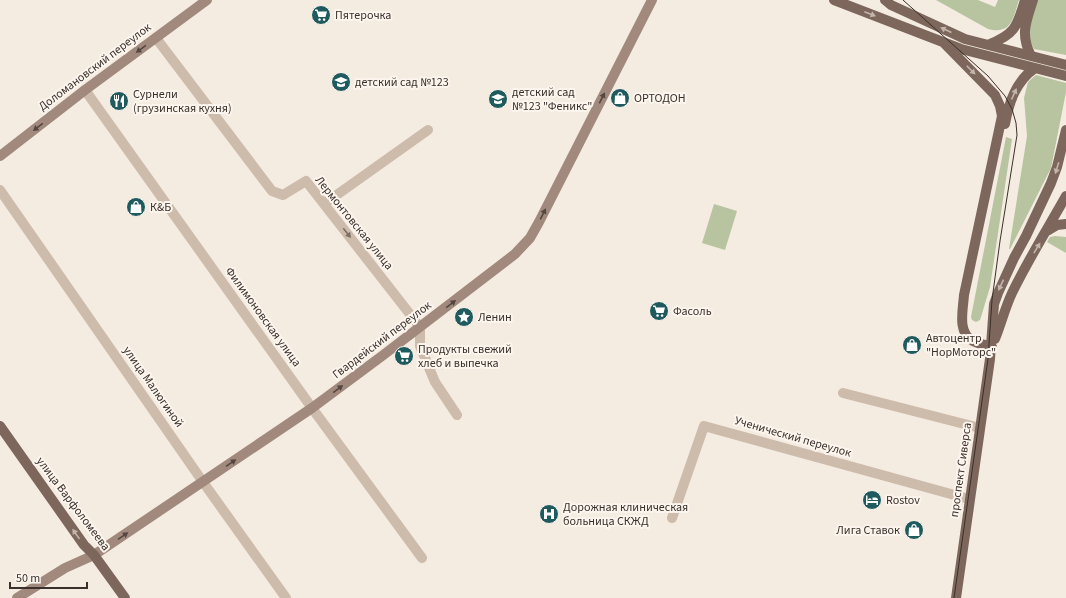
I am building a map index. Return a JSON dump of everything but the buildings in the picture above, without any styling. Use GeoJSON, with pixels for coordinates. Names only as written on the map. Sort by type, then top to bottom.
{"type":"FeatureCollection","features":[{"type":"Feature","properties":{"kind":"main road"},"geometry":{"type":"LineString","coordinates":[[834,0],[961,49],[1066,76]]}},
{"type":"Feature","properties":{"kind":"main road"},"geometry":{"type":"LineString","coordinates":[[885,0],[891,5],[964,39],[1066,65]]}},
{"type":"Feature","properties":{"kind":"main road"},"geometry":{"type":"LineString","coordinates":[[988,45],[999,41],[1017,26],[1025,0]]}},
{"type":"Feature","properties":{"kind":"main road"},"geometry":{"type":"LineString","coordinates":[[1031,56],[1026,46],[1024,36],[1025,25],[1033,0]]}},
{"type":"Feature","properties":{"kind":"main road"},"geometry":{"type":"LineString","coordinates":[[944,43],[995,95],[1000,106],[1002,116],[964,295],[962,323],[965,334],[974,342],[992,346]]}},
{"type":"Feature","properties":{"kind":"main road"},"geometry":{"type":"LineString","coordinates":[[963,309],[968,295],[1010,105],[1019,83],[1026,74],[1039,69]]}},
{"type":"Feature","properties":{"kind":"main road","name":"проспект Сиверса"},"geometry":{"type":"LineString","coordinates":[[956,598],[992,346],[994,304],[1058,167],[1066,130]]}},
{"type":"Feature","properties":{"kind":"main road","name":"проспект Сиверса"},"geometry":{"type":"LineString","coordinates":[[992,346],[1013,292],[1066,196]]}},
{"type":"Feature","properties":{"kind":"main road"},"geometry":{"type":"LineString","coordinates":[[1047,230],[1057,225],[1066,224]]}},
{"type":"Feature","properties":{"kind":"main road","name":"улица Варфоломеева"},"geometry":{"type":"LineString","coordinates":[[0,426],[84,545],[94,555],[125,598]]}},
{"type":"Feature","properties":{"kind":"street","name":"Доломановский переулок"},"geometry":{"type":"LineString","coordinates":[[0,156],[85,90],[207,0]]}},
{"type":"Feature","properties":{"kind":"street","name":"Гвардейский переулок"},"geometry":{"type":"LineString","coordinates":[[18,598],[65,568],[94,555],[312,408],[454,303],[478,282],[515,254],[530,238],[652,0]]}},
{"type":"Feature","properties":{"kind":"street","name":"Лермонтовская улица"},"geometry":{"type":"LineString","coordinates":[[156,38],[272,192],[283,196],[306,181],[420,327]]}},
{"type":"Feature","properties":{"kind":"street","name":"Филимоновская улица"},"geometry":{"type":"LineString","coordinates":[[85,90],[312,408],[422,558]]}},
{"type":"Feature","properties":{"kind":"street"},"geometry":{"type":"LineString","coordinates":[[324,204],[428,130]]}},
{"type":"Feature","properties":{"kind":"street","name":"улица Малюгиной"},"geometry":{"type":"LineString","coordinates":[[0,190],[203,482],[286,598]]}},
{"type":"Feature","properties":{"kind":"street"},"geometry":{"type":"LineString","coordinates":[[420,327],[420,346],[436,382],[457,415]]}},
{"type":"Feature","properties":{"kind":"street"},"geometry":{"type":"LineString","coordinates":[[843,393],[980,428]]}},
{"type":"Feature","properties":{"kind":"street","name":"Ученический переулок"},"geometry":{"type":"LineString","coordinates":[[672,518],[704,426],[970,499]]}},
{"type":"Feature","properties":{"kind":"green space"},"geometry":{"type":"Polygon","coordinates":[[[936,0],[978,0],[995,7],[998,0],[1019,0],[1010,24],[1002,30],[996,30],[988,29],[936,0]]]}},
{"type":"Feature","properties":{"kind":"green space"},"geometry":{"type":"Polygon","coordinates":[[[1037,0],[1066,0],[1066,55],[1034,49],[1029,36],[1029,24],[1037,0]]]}},
{"type":"Feature","properties":{"kind":"green space"},"geometry":{"type":"Polygon","coordinates":[[[1036,75],[1066,83],[1066,92],[1051,168],[1009,249],[1027,136],[1024,98],[1028,82],[1036,75]]]}},
{"type":"Feature","properties":{"kind":"green space"},"geometry":{"type":"Polygon","coordinates":[[[1006,137],[1012,139],[990,287],[980,320],[976,322],[972,320],[971,317],[1006,137]]]}},
{"type":"Feature","properties":{"kind":"green space"},"geometry":{"type":"Polygon","coordinates":[[[714,204],[737,211],[725,250],[702,243],[714,204]]]}},
{"type":"Feature","properties":{"kind":"green space"},"geometry":{"type":"Polygon","coordinates":[[[1050,237],[1066,237],[1066,253],[1047,242],[1050,237]]]}},
{"type":"Feature","properties":{"kind":"tram line"},"geometry":{"type":"LineString","coordinates":[[903,0],[988,76],[1005,96],[1012,109],[1016,123],[1017,135],[992,300],[988,359],[954,598]]}},
{"type":"Feature","properties":{"kind":"place","name":"Пятерочка"},"geometry":{"type":"Point","coordinates":[321,15]}},
{"type":"Feature","properties":{"kind":"place","name":"детский сад №123"},"geometry":{"type":"Point","coordinates":[341,82]}},
{"type":"Feature","properties":{"kind":"place","name":"ОРТОДОН"},"geometry":{"type":"Point","coordinates":[620,98]}},
{"type":"Feature","properties":{"kind":"place","name":"детский сад №123 \"Феникс\""},"geometry":{"type":"Point","coordinates":[498,99]}},
{"type":"Feature","properties":{"kind":"place","name":"Сурнели (грузинская кухня)"},"geometry":{"type":"Point","coordinates":[119,101]}},
{"type":"Feature","properties":{"kind":"place","name":"К&Б"},"geometry":{"type":"Point","coordinates":[136,207]}},
{"type":"Feature","properties":{"kind":"place","name":"Фасоль"},"geometry":{"type":"Point","coordinates":[659,311]}},
{"type":"Feature","properties":{"kind":"place","name":"Ленин"},"geometry":{"type":"Point","coordinates":[464,317]}},
{"type":"Feature","properties":{"kind":"place","name":"Автоцентр \"НорМоторс\""},"geometry":{"type":"Point","coordinates":[912,345]}},
{"type":"Feature","properties":{"kind":"place","name":"Продукты свежий хлеб и выпечка"},"geometry":{"type":"Point","coordinates":[404,356]}},
{"type":"Feature","properties":{"kind":"place","name":"Rostov"},"geometry":{"type":"Point","coordinates":[872,500]}},
{"type":"Feature","properties":{"kind":"place","name":"Дорожная клиническая больница СКЖД"},"geometry":{"type":"Point","coordinates":[549,514]}},
{"type":"Feature","properties":{"kind":"place","name":"Лига Ставок"},"geometry":{"type":"Point","coordinates":[914,530]}}]}
